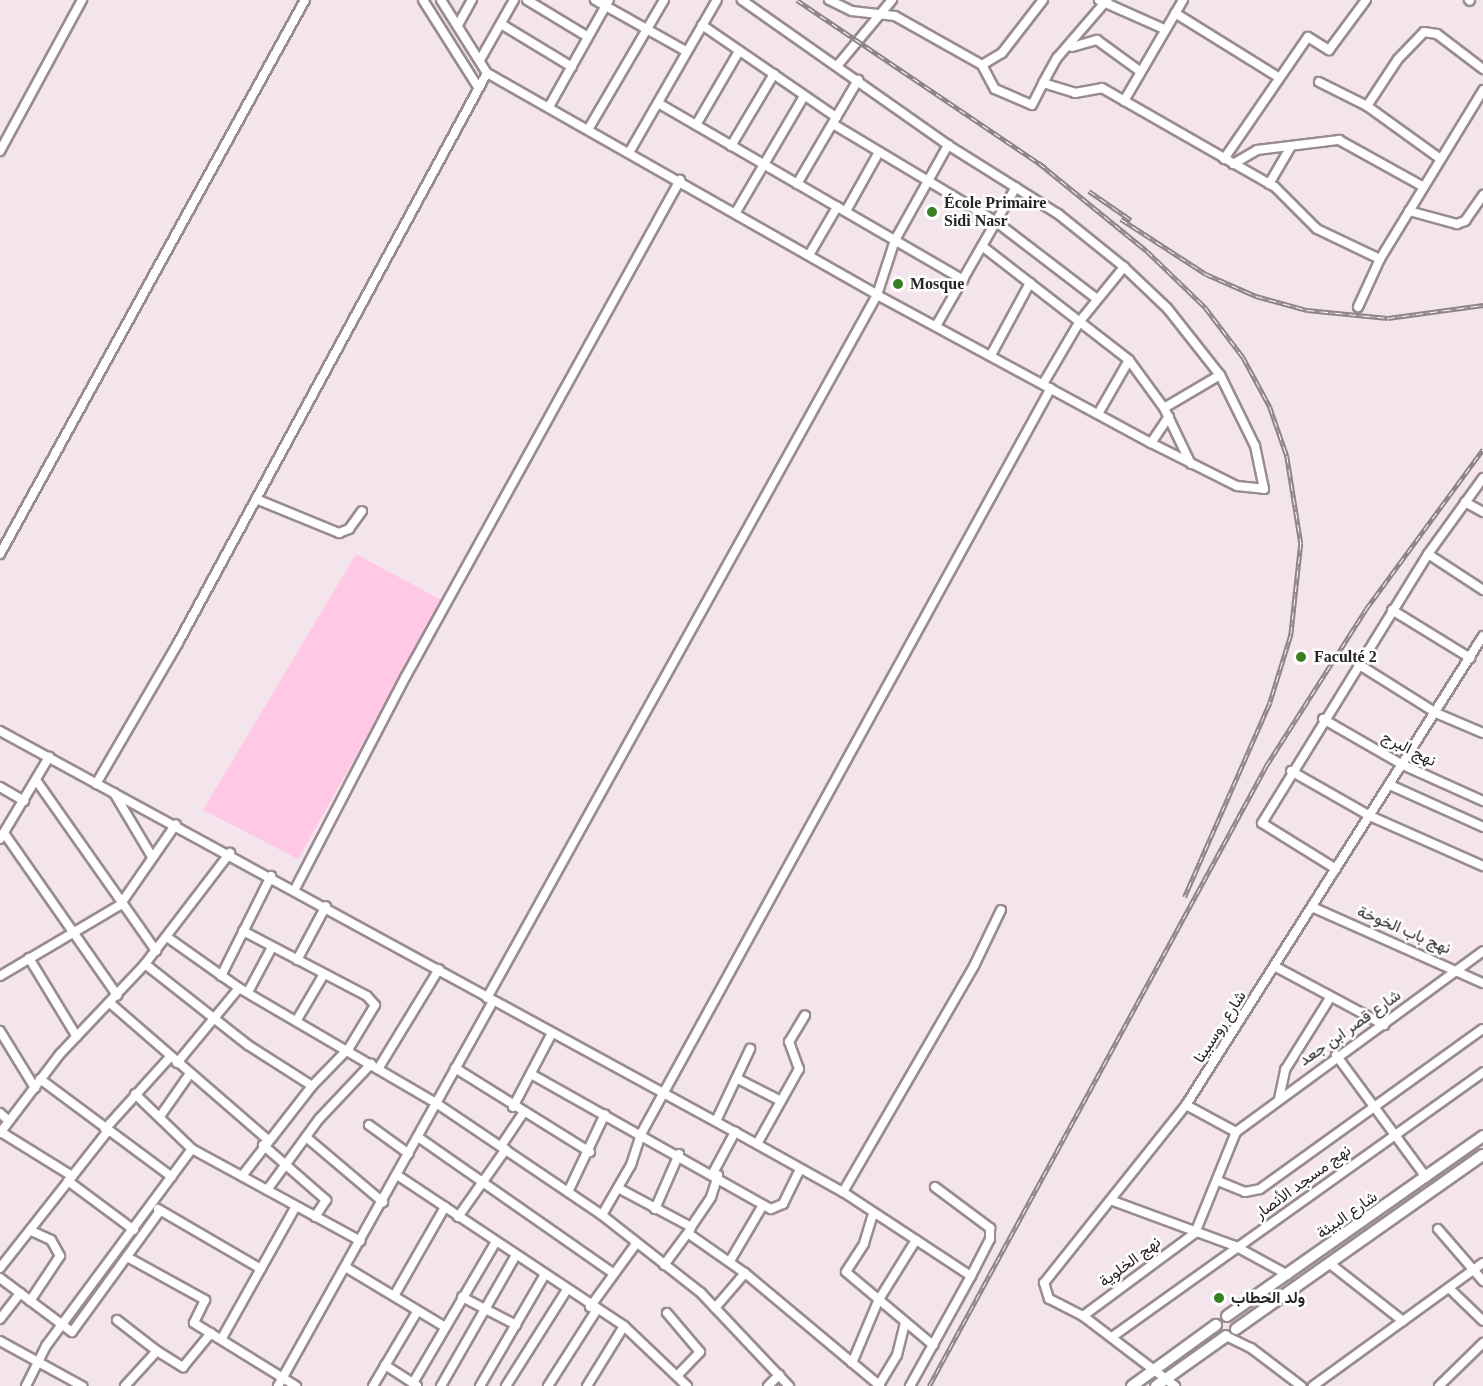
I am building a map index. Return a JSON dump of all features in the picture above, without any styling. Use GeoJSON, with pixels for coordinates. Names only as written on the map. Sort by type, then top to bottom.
{"type":"FeatureCollection","features":[{"type":"Feature","properties":{"kind":"main road","name":"شارع البيئة"},"geometry":{"type":"LineString","coordinates":[[1132,1386],[1227,1316],[1483,1136]]}},
{"type":"Feature","properties":{"kind":"main road","name":"شارع البيئة"},"geometry":{"type":"LineString","coordinates":[[1161,1383],[1483,1155]]}},
{"type":"Feature","properties":{"kind":"main road"},"geometry":{"type":"LineString","coordinates":[[1227,1316],[1236,1329]]}},
{"type":"Feature","properties":{"kind":"main road"},"geometry":{"type":"LineString","coordinates":[[1216,1325],[1226,1336]]}},
{"type":"Feature","properties":{"kind":"street"},"geometry":{"type":"LineString","coordinates":[[0,151],[82,0]]}},
{"type":"Feature","properties":{"kind":"street"},"geometry":{"type":"LineString","coordinates":[[0,554],[304,0]]}},
{"type":"Feature","properties":{"kind":"street"},"geometry":{"type":"LineString","coordinates":[[423,0],[478,87]]}},
{"type":"Feature","properties":{"kind":"street"},"geometry":{"type":"LineString","coordinates":[[441,0],[487,73],[550,105],[877,295],[1151,443],[1237,486],[1264,489],[1255,446],[1220,375],[1167,308],[1124,267],[1016,186],[948,145],[742,0]]}},
{"type":"Feature","properties":{"kind":"street"},"geometry":{"type":"LineString","coordinates":[[458,26],[472,0]]}},
{"type":"Feature","properties":{"kind":"street"},"geometry":{"type":"LineString","coordinates":[[480,60],[514,0]]}},
{"type":"Feature","properties":{"kind":"street"},"geometry":{"type":"LineString","coordinates":[[527,0],[588,37]]}},
{"type":"Feature","properties":{"kind":"street"},"geometry":{"type":"LineString","coordinates":[[595,0],[608,3],[686,51]]}},
{"type":"Feature","properties":{"kind":"street"},"geometry":{"type":"LineString","coordinates":[[589,128],[664,0]]}},
{"type":"Feature","properties":{"kind":"street"},"geometry":{"type":"LineString","coordinates":[[630,151],[717,0]]}},
{"type":"Feature","properties":{"kind":"street"},"geometry":{"type":"LineString","coordinates":[[829,0],[852,11],[883,14],[982,65],[995,89],[1032,105],[1043,83],[1103,1],[1164,29]]}},
{"type":"Feature","properties":{"kind":"street"},"geometry":{"type":"LineString","coordinates":[[837,66],[858,35],[883,14],[892,0]]}},
{"type":"Feature","properties":{"kind":"street"},"geometry":{"type":"LineString","coordinates":[[982,65],[1002,53],[1043,0]]}},
{"type":"Feature","properties":{"kind":"street"},"geometry":{"type":"LineString","coordinates":[[1124,101],[1183,0]]}},
{"type":"Feature","properties":{"kind":"street"},"geometry":{"type":"LineString","coordinates":[[1224,159],[1308,37],[1329,50],[1366,0]]}},
{"type":"Feature","properties":{"kind":"street"},"geometry":{"type":"LineString","coordinates":[[550,105],[608,3]]}},
{"type":"Feature","properties":{"kind":"street"},"geometry":{"type":"LineString","coordinates":[[1174,13],[1280,78]]}},
{"type":"Feature","properties":{"kind":"street"},"geometry":{"type":"LineString","coordinates":[[501,24],[572,67]]}},
{"type":"Feature","properties":{"kind":"street"},"geometry":{"type":"LineString","coordinates":[[702,25],[774,74],[879,152],[927,183],[995,221],[1097,299]]}},
{"type":"Feature","properties":{"kind":"street"},"geometry":{"type":"LineString","coordinates":[[1367,106],[1398,59],[1424,32],[1437,34],[1483,69]]}},
{"type":"Feature","properties":{"kind":"street"},"geometry":{"type":"LineString","coordinates":[[1065,52],[1097,40],[1141,72]]}},
{"type":"Feature","properties":{"kind":"street"},"geometry":{"type":"LineString","coordinates":[[696,125],[739,51]]}},
{"type":"Feature","properties":{"kind":"street"},"geometry":{"type":"LineString","coordinates":[[96,784],[256,499],[487,73]]}},
{"type":"Feature","properties":{"kind":"street"},"geometry":{"type":"LineString","coordinates":[[731,146],[774,74]]}},
{"type":"Feature","properties":{"kind":"street"},"geometry":{"type":"LineString","coordinates":[[797,184],[858,80]]}},
{"type":"Feature","properties":{"kind":"street"},"geometry":{"type":"LineString","coordinates":[[1319,82],[1367,106],[1439,158]]}},
{"type":"Feature","properties":{"kind":"street"},"geometry":{"type":"LineString","coordinates":[[1043,83],[1075,93],[1098,87],[1269,184],[1317,229],[1380,259]]}},
{"type":"Feature","properties":{"kind":"street"},"geometry":{"type":"LineString","coordinates":[[1358,307],[1380,259],[1422,186],[1483,90]]}},
{"type":"Feature","properties":{"kind":"street"},"geometry":{"type":"LineString","coordinates":[[736,212],[804,96]]}},
{"type":"Feature","properties":{"kind":"street"},"geometry":{"type":"LineString","coordinates":[[658,103],[963,280]]}},
{"type":"Feature","properties":{"kind":"street"},"geometry":{"type":"LineString","coordinates":[[1233,164],[1257,150],[1290,148],[1339,140],[1422,186]]}},
{"type":"Feature","properties":{"kind":"street"},"geometry":{"type":"LineString","coordinates":[[280,1382],[362,1241],[490,1000],[877,295],[894,240],[948,145]]}},
{"type":"Feature","properties":{"kind":"street"},"geometry":{"type":"LineString","coordinates":[[1269,184],[1290,148]]}},
{"type":"Feature","properties":{"kind":"street"},"geometry":{"type":"LineString","coordinates":[[808,255],[842,209],[879,152]]}},
{"type":"Feature","properties":{"kind":"street"},"geometry":{"type":"LineString","coordinates":[[295,889],[406,676],[680,180]]}},
{"type":"Feature","properties":{"kind":"street"},"geometry":{"type":"LineString","coordinates":[[936,326],[1016,186]]}},
{"type":"Feature","properties":{"kind":"street"},"geometry":{"type":"LineString","coordinates":[[1409,211],[1457,224],[1465,221],[1483,195]]}},
{"type":"Feature","properties":{"kind":"street"},"geometry":{"type":"LineString","coordinates":[[982,246],[1129,360],[1167,412],[1191,464]]}},
{"type":"Feature","properties":{"kind":"street"},"geometry":{"type":"LineString","coordinates":[[602,1215],[618,1188],[641,1134],[665,1095],[1080,321],[1124,267]]}},
{"type":"Feature","properties":{"kind":"street"},"geometry":{"type":"LineString","coordinates":[[992,356],[1030,283]]}},
{"type":"Feature","properties":{"kind":"street"},"geometry":{"type":"LineString","coordinates":[[1098,414],[1129,360]]}},
{"type":"Feature","properties":{"kind":"street"},"geometry":{"type":"LineString","coordinates":[[1151,443],[1167,412],[1220,375]]}},
{"type":"Feature","properties":{"kind":"street"},"geometry":{"type":"LineString","coordinates":[[1336,869],[1262,823],[1291,771],[1392,610],[1428,554],[1483,478]]}},
{"type":"Feature","properties":{"kind":"street"},"geometry":{"type":"LineString","coordinates":[[256,499],[339,533],[350,529],[362,511]]}},
{"type":"Feature","properties":{"kind":"street"},"geometry":{"type":"LineString","coordinates":[[1466,502],[1483,512]]}},
{"type":"Feature","properties":{"kind":"street"},"geometry":{"type":"LineString","coordinates":[[1428,554],[1483,590]]}},
{"type":"Feature","properties":{"kind":"street"},"geometry":{"type":"LineString","coordinates":[[1392,610],[1470,658]]}},
{"type":"Feature","properties":{"kind":"street","name":"شارع روسبينا"},"geometry":{"type":"LineString","coordinates":[[1175,1386],[1161,1383],[1152,1371],[1112,1337],[1083,1316],[1049,1299],[1044,1283],[1113,1201],[1186,1105],[1276,967],[1470,658],[1479,652],[1483,636]]}},
{"type":"Feature","properties":{"kind":"street"},"geometry":{"type":"LineString","coordinates":[[1358,664],[1436,713],[1483,733]]}},
{"type":"Feature","properties":{"kind":"street","name":"نهج البرج"},"geometry":{"type":"LineString","coordinates":[[1323,719],[1403,765],[1483,801]]}},
{"type":"Feature","properties":{"kind":"street"},"geometry":{"type":"LineString","coordinates":[[0,731],[96,784],[230,853],[439,969],[490,1000],[716,1121],[799,1171],[843,1192],[873,1214],[971,1276]]}},
{"type":"Feature","properties":{"kind":"street"},"geometry":{"type":"LineString","coordinates":[[49,757],[2,836],[117,995]]}},
{"type":"Feature","properties":{"kind":"street"},"geometry":{"type":"LineString","coordinates":[[1291,771],[1370,816],[1483,866]]}},
{"type":"Feature","properties":{"kind":"street"},"geometry":{"type":"LineString","coordinates":[[36,780],[58,806],[120,905],[156,951]]}},
{"type":"Feature","properties":{"kind":"street"},"geometry":{"type":"LineString","coordinates":[[1390,785],[1483,827]]}},
{"type":"Feature","properties":{"kind":"street"},"geometry":{"type":"LineString","coordinates":[[0,788],[24,801]]}},
{"type":"Feature","properties":{"kind":"street"},"geometry":{"type":"LineString","coordinates":[[114,793],[152,855]]}},
{"type":"Feature","properties":{"kind":"street"},"geometry":{"type":"LineString","coordinates":[[0,976],[120,905],[152,855],[176,824]]}},
{"type":"Feature","properties":{"kind":"street"},"geometry":{"type":"LineString","coordinates":[[134,1230],[70,1179],[0,1132],[40,1079],[156,951],[230,853]]}},
{"type":"Feature","properties":{"kind":"street"},"geometry":{"type":"LineString","coordinates":[[221,976],[271,876]]}},
{"type":"Feature","properties":{"kind":"street"},"geometry":{"type":"LineString","coordinates":[[297,960],[326,906]]}},
{"type":"Feature","properties":{"kind":"street","name":"نهج باب الخوخة"},"geometry":{"type":"LineString","coordinates":[[1312,907],[1456,969],[1483,983]]}},
{"type":"Feature","properties":{"kind":"street"},"geometry":{"type":"LineString","coordinates":[[843,1192],[974,966],[1001,910]]}},
{"type":"Feature","properties":{"kind":"street"},"geometry":{"type":"LineString","coordinates":[[242,1176],[265,1142],[312,1086],[349,1048],[375,1005],[324,974],[243,931]]}},
{"type":"Feature","properties":{"kind":"street"},"geometry":{"type":"LineString","coordinates":[[167,937],[221,976],[349,1048],[375,1067],[436,1103],[602,1215],[716,1308],[789,1386]]}},
{"type":"Feature","properties":{"kind":"street"},"geometry":{"type":"LineString","coordinates":[[177,1064],[216,1018],[244,990],[272,947]]}},
{"type":"Feature","properties":{"kind":"street","name":"شارع قصر ابن جعد"},"geometry":{"type":"LineString","coordinates":[[1236,1132],[1336,1055],[1384,1025],[1483,951]]}},
{"type":"Feature","properties":{"kind":"street"},"geometry":{"type":"LineString","coordinates":[[29,958],[77,1037]]}},
{"type":"Feature","properties":{"kind":"street"},"geometry":{"type":"LineString","coordinates":[[145,964],[312,1086]]}},
{"type":"Feature","properties":{"kind":"street"},"geometry":{"type":"LineString","coordinates":[[1276,967],[1384,1025]]}},
{"type":"Feature","properties":{"kind":"street"},"geometry":{"type":"LineString","coordinates":[[267,1190],[306,1137],[375,1067],[439,969]]}},
{"type":"Feature","properties":{"kind":"street"},"geometry":{"type":"LineString","coordinates":[[298,1018],[324,974]]}},
{"type":"Feature","properties":{"kind":"street"},"geometry":{"type":"LineString","coordinates":[[1279,1099],[1285,1070],[1330,998]]}},
{"type":"Feature","properties":{"kind":"street"},"geometry":{"type":"LineString","coordinates":[[110,1003],[326,1200],[315,1217]]}},
{"type":"Feature","properties":{"kind":"street"},"geometry":{"type":"LineString","coordinates":[[757,1144],[799,1069],[789,1042],[805,1015]]}},
{"type":"Feature","properties":{"kind":"street"},"geometry":{"type":"LineString","coordinates":[[1218,1181],[1245,1192],[1260,1189],[1483,1029]]}},
{"type":"Feature","properties":{"kind":"street"},"geometry":{"type":"LineString","coordinates":[[0,1031],[35,1088]]}},
{"type":"Feature","properties":{"kind":"street"},"geometry":{"type":"LineString","coordinates":[[513,1107],[552,1033]]}},
{"type":"Feature","properties":{"kind":"street"},"geometry":{"type":"LineString","coordinates":[[716,1121],[750,1049]]}},
{"type":"Feature","properties":{"kind":"street"},"geometry":{"type":"LineString","coordinates":[[1336,1055],[1426,1177]]}},
{"type":"Feature","properties":{"kind":"street"},"geometry":{"type":"LineString","coordinates":[[0,1268],[135,1094],[170,1057]]}},
{"type":"Feature","properties":{"kind":"street"},"geometry":{"type":"LineString","coordinates":[[455,1068],[513,1107],[590,1152]]}},
{"type":"Feature","properties":{"kind":"street","name":"نهج مسجد الأنصار"},"geometry":{"type":"LineString","coordinates":[[1112,1337],[1235,1246],[1278,1222],[1395,1134],[1483,1072]]}},
{"type":"Feature","properties":{"kind":"street"},"geometry":{"type":"LineString","coordinates":[[531,1074],[716,1174],[763,1205],[778,1209],[783,1204],[799,1171]]}},
{"type":"Feature","properties":{"kind":"street"},"geometry":{"type":"LineString","coordinates":[[161,1115],[189,1075]]}},
{"type":"Feature","properties":{"kind":"street"},"geometry":{"type":"LineString","coordinates":[[738,1078],[780,1101]]}},
{"type":"Feature","properties":{"kind":"street"},"geometry":{"type":"LineString","coordinates":[[40,1079],[171,1177]]}},
{"type":"Feature","properties":{"kind":"street"},"geometry":{"type":"LineString","coordinates":[[135,1094],[161,1115],[192,1149],[362,1241]]}},
{"type":"Feature","properties":{"kind":"street"},"geometry":{"type":"LineString","coordinates":[[1186,1105],[1236,1132],[1195,1233]]}},
{"type":"Feature","properties":{"kind":"street"},"geometry":{"type":"LineString","coordinates":[[0,1113],[9,1121]]}},
{"type":"Feature","properties":{"kind":"street"},"geometry":{"type":"LineString","coordinates":[[458,1217],[482,1182],[523,1113]]}},
{"type":"Feature","properties":{"kind":"street"},"geometry":{"type":"LineString","coordinates":[[568,1192],[590,1152],[604,1114]]}},
{"type":"Feature","properties":{"kind":"street"},"geometry":{"type":"LineString","coordinates":[[369,1125],[409,1154]]}},
{"type":"Feature","properties":{"kind":"street"},"geometry":{"type":"LineString","coordinates":[[664,1265],[711,1197],[716,1174],[735,1132]]}},
{"type":"Feature","properties":{"kind":"street"},"geometry":{"type":"LineString","coordinates":[[306,1137],[383,1202]]}},
{"type":"Feature","properties":{"kind":"street"},"geometry":{"type":"LineString","coordinates":[[418,1137],[613,1273]]}},
{"type":"Feature","properties":{"kind":"street"},"geometry":{"type":"LineString","coordinates":[[26,1386],[62,1324],[152,1206],[192,1149]]}},
{"type":"Feature","properties":{"kind":"street"},"geometry":{"type":"LineString","coordinates":[[655,1209],[679,1154]]}},
{"type":"Feature","properties":{"kind":"street"},"geometry":{"type":"LineString","coordinates":[[397,1174],[515,1257],[593,1309],[624,1326],[687,1386]]}},
{"type":"Feature","properties":{"kind":"street"},"geometry":{"type":"LineString","coordinates":[[910,1386],[990,1239],[990,1228],[935,1187]]}},
{"type":"Feature","properties":{"kind":"street"},"geometry":{"type":"LineString","coordinates":[[618,1188],[690,1230],[880,1386],[897,1355],[905,1324]]}},
{"type":"Feature","properties":{"kind":"street"},"geometry":{"type":"LineString","coordinates":[[1113,1201],[1235,1246],[1288,1275]]}},
{"type":"Feature","properties":{"kind":"street"},"geometry":{"type":"LineString","coordinates":[[730,1261],[763,1205]]}},
{"type":"Feature","properties":{"kind":"street"},"geometry":{"type":"LineString","coordinates":[[152,1206],[261,1269]]}},
{"type":"Feature","properties":{"kind":"street"},"geometry":{"type":"LineString","coordinates":[[222,1338],[296,1206]]}},
{"type":"Feature","properties":{"kind":"street"},"geometry":{"type":"LineString","coordinates":[[394,1296],[445,1207]]}},
{"type":"Feature","properties":{"kind":"street"},"geometry":{"type":"LineString","coordinates":[[0,1278],[62,1324],[74,1330],[129,1258],[160,1211]]}},
{"type":"Feature","properties":{"kind":"street"},"geometry":{"type":"LineString","coordinates":[[873,1214],[864,1244],[846,1272],[905,1324],[933,1345]]}},
{"type":"Feature","properties":{"kind":"street"},"geometry":{"type":"LineString","coordinates":[[1438,1229],[1483,1281]]}},
{"type":"Feature","properties":{"kind":"street"},"geometry":{"type":"LineString","coordinates":[[30,1230],[51,1240],[60,1256],[30,1301]]}},
{"type":"Feature","properties":{"kind":"street","name":"نهج الخلوية"},"geometry":{"type":"LineString","coordinates":[[1083,1316],[1195,1233]]}},
{"type":"Feature","properties":{"kind":"street"},"geometry":{"type":"LineString","coordinates":[[852,1363],[878,1301],[916,1240]]}},
{"type":"Feature","properties":{"kind":"street"},"geometry":{"type":"LineString","coordinates":[[385,1365],[416,1384],[445,1327],[495,1243]]}},
{"type":"Feature","properties":{"kind":"street"},"geometry":{"type":"LineString","coordinates":[[548,1386],[613,1273],[636,1244]]}},
{"type":"Feature","properties":{"kind":"street"},"geometry":{"type":"LineString","coordinates":[[441,1386],[515,1257]]}},
{"type":"Feature","properties":{"kind":"street"},"geometry":{"type":"LineString","coordinates":[[129,1258],[205,1300],[194,1323],[222,1338],[280,1382],[296,1386]]}},
{"type":"Feature","properties":{"kind":"street"},"geometry":{"type":"LineString","coordinates":[[1329,1263],[1403,1321]]}},
{"type":"Feature","properties":{"kind":"street"},"geometry":{"type":"LineString","coordinates":[[1313,1386],[1483,1263]]}},
{"type":"Feature","properties":{"kind":"street"},"geometry":{"type":"LineString","coordinates":[[347,1268],[445,1327]]}},
{"type":"Feature","properties":{"kind":"street"},"geometry":{"type":"LineString","coordinates":[[716,1308],[745,1273]]}},
{"type":"Feature","properties":{"kind":"street"},"geometry":{"type":"LineString","coordinates":[[480,1386],[544,1276]]}},
{"type":"Feature","properties":{"kind":"street"},"geometry":{"type":"LineString","coordinates":[[1449,1288],[1483,1321]]}},
{"type":"Feature","properties":{"kind":"street"},"geometry":{"type":"LineString","coordinates":[[506,1386],[566,1291]]}},
{"type":"Feature","properties":{"kind":"street"},"geometry":{"type":"LineString","coordinates":[[0,1320],[21,1293]]}},
{"type":"Feature","properties":{"kind":"street"},"geometry":{"type":"LineString","coordinates":[[462,1297],[516,1325]]}},
{"type":"Feature","properties":{"kind":"street"},"geometry":{"type":"LineString","coordinates":[[373,1386],[417,1312]]}},
{"type":"Feature","properties":{"kind":"street"},"geometry":{"type":"LineString","coordinates":[[668,1313],[700,1352],[678,1375]]}},
{"type":"Feature","properties":{"kind":"street"},"geometry":{"type":"LineString","coordinates":[[117,1320],[157,1351],[183,1367],[211,1333]]}},
{"type":"Feature","properties":{"kind":"street"},"geometry":{"type":"LineString","coordinates":[[589,1385],[624,1326]]}},
{"type":"Feature","properties":{"kind":"street"},"geometry":{"type":"LineString","coordinates":[[1236,1329],[1251,1347],[1302,1386]]}},
{"type":"Feature","properties":{"kind":"street"},"geometry":{"type":"LineString","coordinates":[[1226,1336],[1251,1347]]}},
{"type":"Feature","properties":{"kind":"street"},"geometry":{"type":"LineString","coordinates":[[0,1341],[39,1365],[82,1386]]}},
{"type":"Feature","properties":{"kind":"street"},"geometry":{"type":"LineString","coordinates":[[1444,1384],[1483,1343]]}},
{"type":"Feature","properties":{"kind":"street"},"geometry":{"type":"LineString","coordinates":[[125,1386],[157,1351]]}},
{"type":"Feature","properties":{"kind":"street"},"geometry":{"type":"LineString","coordinates":[[768,1386],[779,1375]]}},
{"type":"Feature","properties":{"kind":"shaded area"},"geometry":{"type":"Polygon","coordinates":[[[356,554],[443,601],[298,859],[203,810],[356,554]]]}},
{"type":"Feature","properties":{"kind":"railway"},"geometry":{"type":"LineString","coordinates":[[797,0],[1046,168]]}},
{"type":"Feature","properties":{"kind":"railway"},"geometry":{"type":"LineString","coordinates":[[1039,163],[1147,251],[1205,307],[1243,357],[1270,407],[1287,456],[1301,543],[1291,635],[1270,703],[1185,897]]}},
{"type":"Feature","properties":{"kind":"railway"},"geometry":{"type":"LineString","coordinates":[[1089,191],[1131,220]]}},
{"type":"Feature","properties":{"kind":"railway"},"geometry":{"type":"LineString","coordinates":[[1121,219],[1206,274],[1256,296],[1307,310],[1388,318],[1483,305]]}},
{"type":"Feature","properties":{"kind":"railway"},"geometry":{"type":"LineString","coordinates":[[929,1386],[1266,766],[1366,609],[1483,449]]}},
{"type":"Feature","properties":{"kind":"place","name":"École Primaire Sidi Nasr"},"geometry":{"type":"Point","coordinates":[932,212]}},
{"type":"Feature","properties":{"kind":"place","name":"Mosque"},"geometry":{"type":"Point","coordinates":[898,284]}},
{"type":"Feature","properties":{"kind":"place","name":"Faculté 2"},"geometry":{"type":"Point","coordinates":[1301,657]}},
{"type":"Feature","properties":{"kind":"place","name":"ولد الحطاب"},"geometry":{"type":"Point","coordinates":[1219,1298]}}]}
